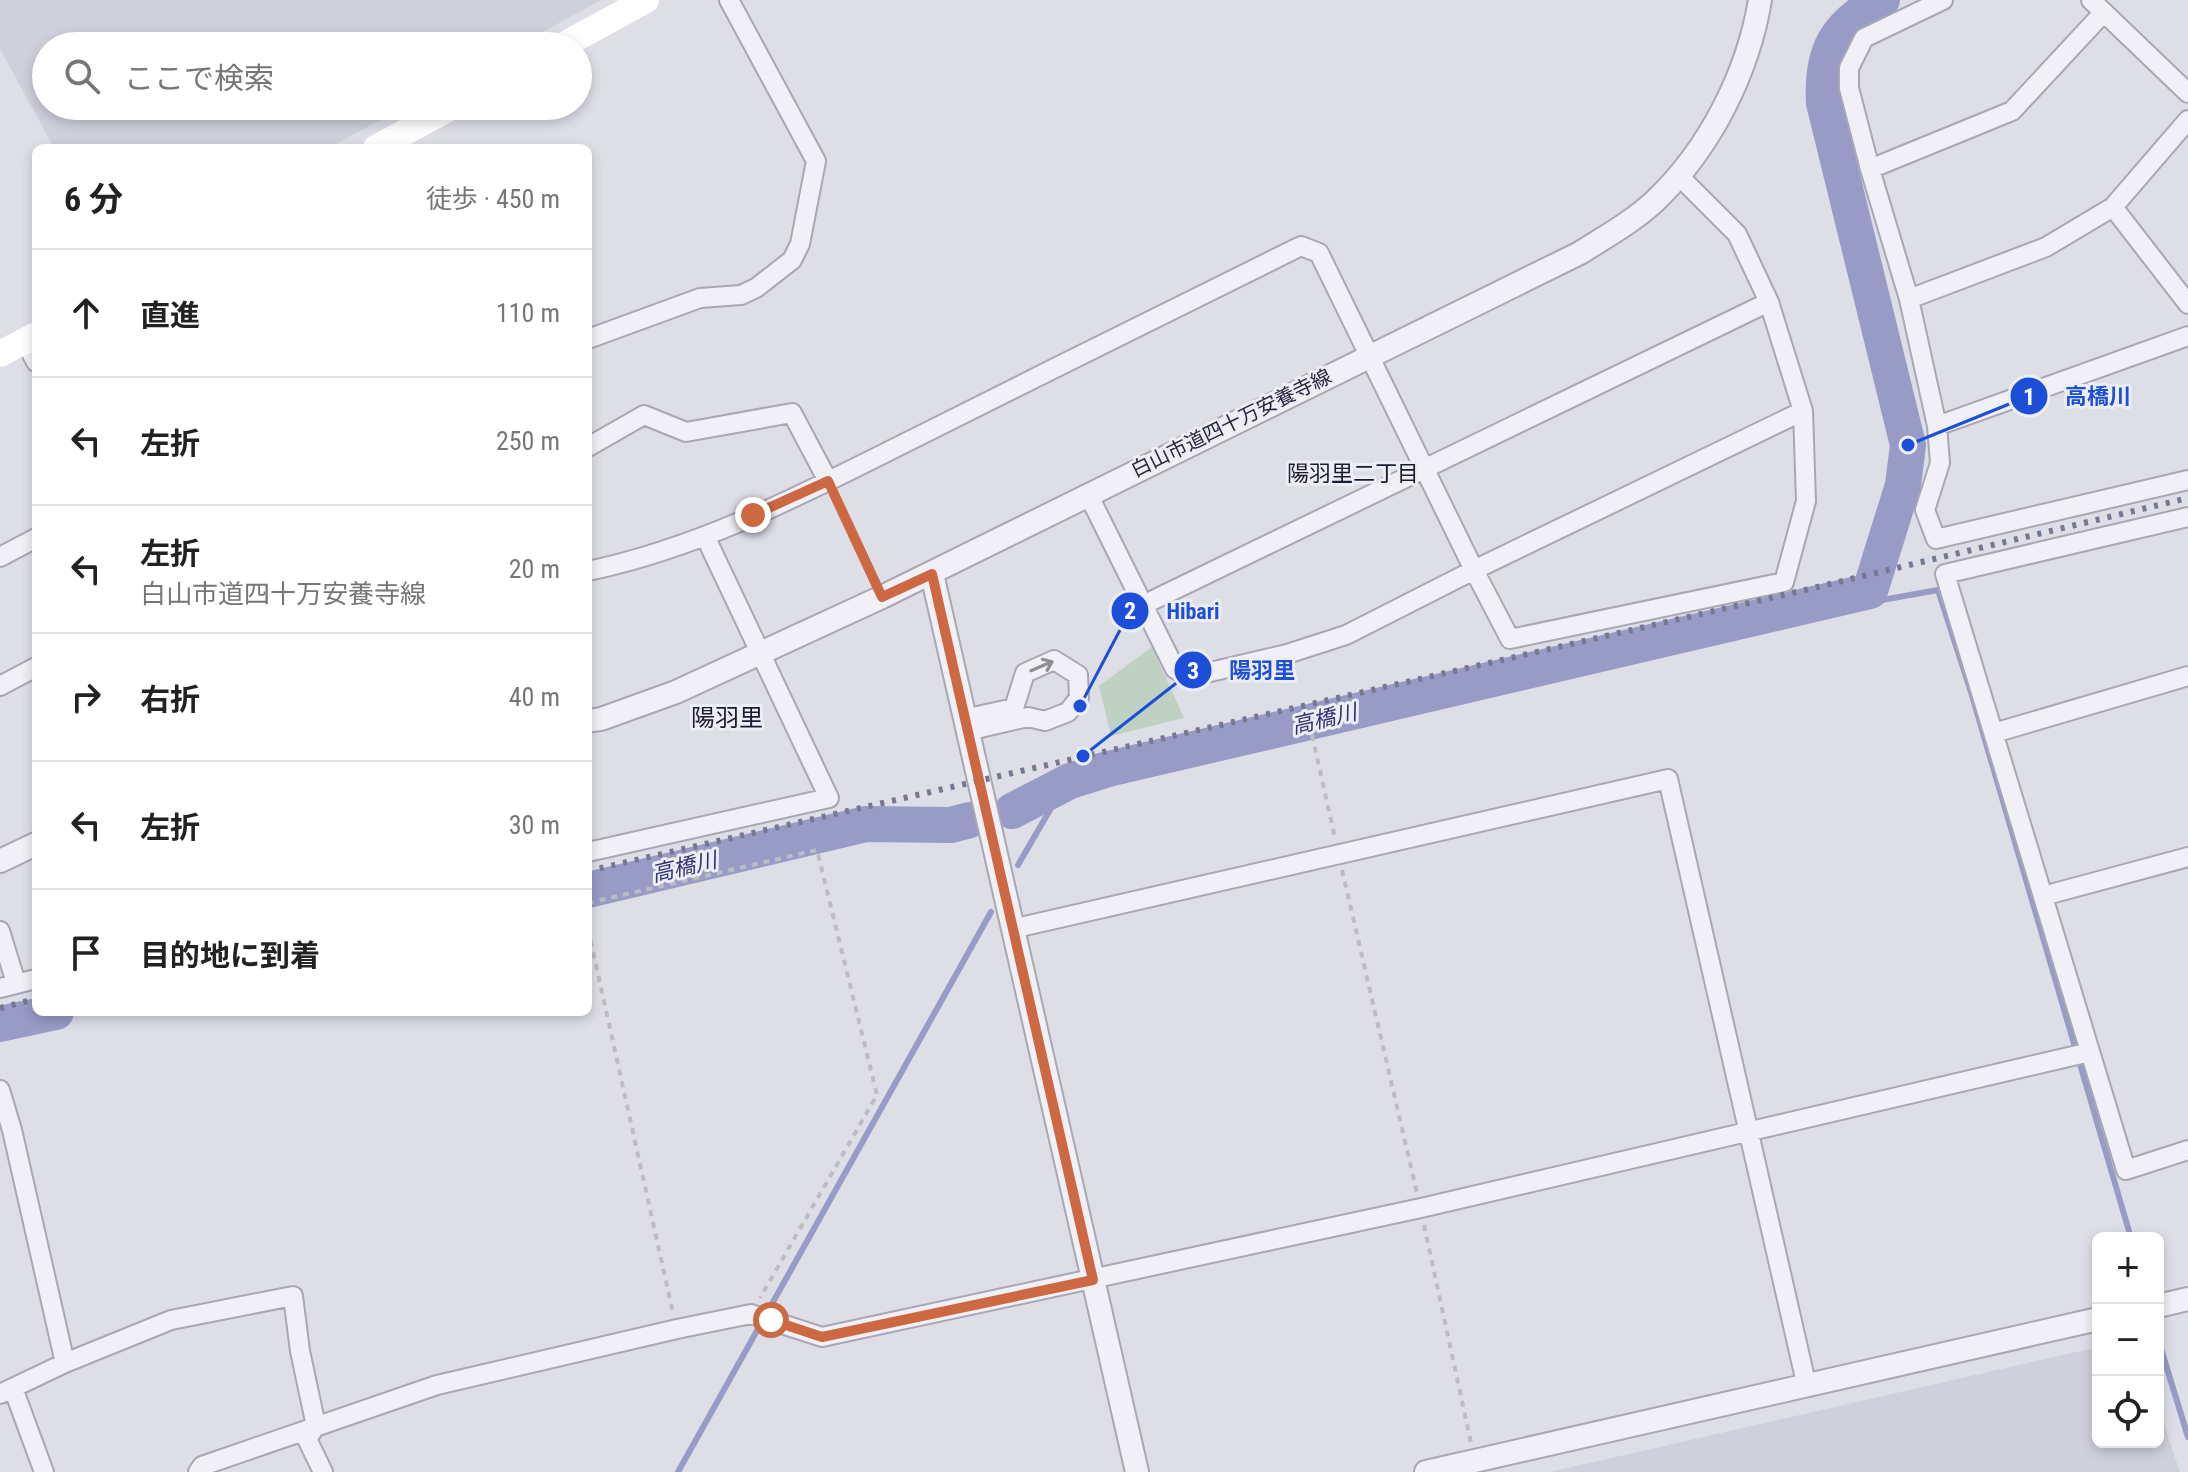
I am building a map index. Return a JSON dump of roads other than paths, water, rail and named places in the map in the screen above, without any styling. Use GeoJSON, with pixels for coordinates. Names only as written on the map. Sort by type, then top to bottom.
{"type":"FeatureCollection","features":[{"type":"Feature","properties":{"kind":"main road"},"geometry":{"type":"LineString","coordinates":[[588,32],[646,0]]}},
{"type":"Feature","properties":{"kind":"main road"},"geometry":{"type":"LineString","coordinates":[[383,144],[427,120]]}},
{"type":"Feature","properties":{"kind":"main road"},"geometry":{"type":"LineString","coordinates":[[0,354],[32,346]]}},
{"type":"Feature","properties":{"kind":"street"},"geometry":{"type":"LineString","coordinates":[[592,338],[700,298],[741,295],[756,288],[792,260],[800,244],[816,161],[729,0]]}},
{"type":"Feature","properties":{"kind":"street","name":"白山市道四十万安養寺線"},"geometry":{"type":"LineString","coordinates":[[592,720],[676,692],[932,574],[1088,494],[1580,253],[1654,201],[1678,175],[1712,128],[1727,102],[1750,44],[1760,0]]}},
{"type":"Feature","properties":{"kind":"street"},"geometry":{"type":"LineString","coordinates":[[1943,0],[1864,38],[1849,68],[1849,88],[1909,299],[1937,426],[1940,463],[1925,510],[1936,539],[2188,480]]}},
{"type":"Feature","properties":{"kind":"street"},"geometry":{"type":"LineString","coordinates":[[1870,169],[2012,111],[2098,6],[2188,93]]}},
{"type":"Feature","properties":{"kind":"street"},"geometry":{"type":"LineString","coordinates":[[1909,299],[2046,247],[2113,207],[2188,120]]}},
{"type":"Feature","properties":{"kind":"street"},"geometry":{"type":"LineString","coordinates":[[592,570],[705,536],[828,481],[1301,246],[1319,253],[1510,639],[1784,582],[1806,501],[1803,411],[1769,302],[1737,234],[1678,175]]}},
{"type":"Feature","properties":{"kind":"street"},"geometry":{"type":"LineString","coordinates":[[2113,207],[2188,304]]}},
{"type":"Feature","properties":{"kind":"street"},"geometry":{"type":"LineString","coordinates":[[1143,605],[1769,302]]}},
{"type":"Feature","properties":{"kind":"street"},"geometry":{"type":"LineString","coordinates":[[1937,426],[2188,336]]}},
{"type":"Feature","properties":{"kind":"street"},"geometry":{"type":"LineString","coordinates":[[1088,494],[1175,669],[1189,677],[1287,654],[1346,635],[1803,411]]}},
{"type":"Feature","properties":{"kind":"street"},"geometry":{"type":"LineString","coordinates":[[592,445],[644,415],[686,432],[792,413],[828,481]]}},
{"type":"Feature","properties":{"kind":"street"},"geometry":{"type":"LineString","coordinates":[[2188,517],[1945,574],[2043,896],[2081,1054],[2126,1170],[2188,1150]]}},
{"type":"Feature","properties":{"kind":"street"},"geometry":{"type":"LineString","coordinates":[[592,851],[829,798],[705,536]]}},
{"type":"Feature","properties":{"kind":"street"},"geometry":{"type":"LineString","coordinates":[[0,557],[32,540]]}},
{"type":"Feature","properties":{"kind":"street"},"geometry":{"type":"LineString","coordinates":[[932,574],[1137,1472]]}},
{"type":"Feature","properties":{"kind":"street"},"geometry":{"type":"LineString","coordinates":[[1054,660],[1078,675],[1079,698],[1068,712],[1045,721],[1028,717],[966,725],[1014,708],[1025,673],[1054,660]]}},
{"type":"Feature","properties":{"kind":"street"},"geometry":{"type":"LineString","coordinates":[[0,686],[32,669]]}},
{"type":"Feature","properties":{"kind":"street"},"geometry":{"type":"LineString","coordinates":[[1994,733],[2188,676]]}},
{"type":"Feature","properties":{"kind":"street"},"geometry":{"type":"LineString","coordinates":[[1012,929],[1668,779],[1807,1387]]}},
{"type":"Feature","properties":{"kind":"street"},"geometry":{"type":"LineString","coordinates":[[0,861],[32,846]]}},
{"type":"Feature","properties":{"kind":"street"},"geometry":{"type":"LineString","coordinates":[[2043,896],[2188,857]]}},
{"type":"Feature","properties":{"kind":"street"},"geometry":{"type":"LineString","coordinates":[[0,931],[8,985],[32,980]]}},
{"type":"Feature","properties":{"kind":"street"},"geometry":{"type":"LineString","coordinates":[[198,1472],[202,1466],[437,1385],[677,1329],[760,1317],[822,1337],[1421,1208],[2081,1054]]}},
{"type":"Feature","properties":{"kind":"street"},"geometry":{"type":"LineString","coordinates":[[0,1090],[6,1131],[65,1363]]}},
{"type":"Feature","properties":{"kind":"street"},"geometry":{"type":"LineString","coordinates":[[44,1472],[7,1391],[65,1363],[171,1320],[293,1296],[300,1351],[316,1426],[307,1439],[323,1472]]}},
{"type":"Feature","properties":{"kind":"street"},"geometry":{"type":"LineString","coordinates":[[2164,1305],[2188,1299]]}},
{"type":"Feature","properties":{"kind":"street"},"geometry":{"type":"LineString","coordinates":[[1426,1472],[2092,1320]]}},
{"type":"Feature","properties":{"kind":"waterway","name":"高橋川"},"geometry":{"type":"LineString","coordinates":[[1012,811],[1070,781],[1108,769],[1870,591],[1903,485],[1908,445],[1824,103],[1824,85],[1825,68],[1835,41],[1853,19],[1882,0]]}},
{"type":"Feature","properties":{"kind":"waterway"},"geometry":{"type":"LineString","coordinates":[[1870,591],[1882,600],[1938,590],[1971,692],[2129,1232]]}},
{"type":"Feature","properties":{"kind":"waterway"},"geometry":{"type":"LineString","coordinates":[[1018,865],[1070,781]]}},
{"type":"Feature","properties":{"kind":"waterway","name":"高橋川"},"geometry":{"type":"LineString","coordinates":[[592,889],[866,824],[951,825],[970,820]]}},
{"type":"Feature","properties":{"kind":"waterway"},"geometry":{"type":"LineString","coordinates":[[678,1472],[991,912]]}},
{"type":"Feature","properties":{"kind":"waterway","name":"高橋川"},"geometry":{"type":"LineString","coordinates":[[0,1024],[37,1016]]}},
{"type":"Feature","properties":{"kind":"waterway"},"geometry":{"type":"LineString","coordinates":[[2164,1359],[2188,1437]]}},
{"type":"Feature","properties":{"kind":"railway"},"geometry":{"type":"LineString","coordinates":[[592,870],[1805,590],[2188,498]]}},
{"type":"Feature","properties":{"kind":"railway"},"geometry":{"type":"LineString","coordinates":[[0,1008],[32,1000]]}},
{"type":"Feature","properties":{"kind":"place","name":"高橋川"},"geometry":{"type":"Point","coordinates":[1908,445]}},
{"type":"Feature","properties":{"kind":"place","name":"Hibari"},"geometry":{"type":"Point","coordinates":[1080,706]}},
{"type":"Feature","properties":{"kind":"place","name":"陽羽里"},"geometry":{"type":"Point","coordinates":[1083,756]}},
{"type":"Feature","properties":{"kind":"district","name":"陽羽里二丁目"},"geometry":{"type":"Point","coordinates":[1353,473]}},
{"type":"Feature","properties":{"kind":"district","name":"陽羽里"},"geometry":{"type":"Point","coordinates":[727,718]}}]}
